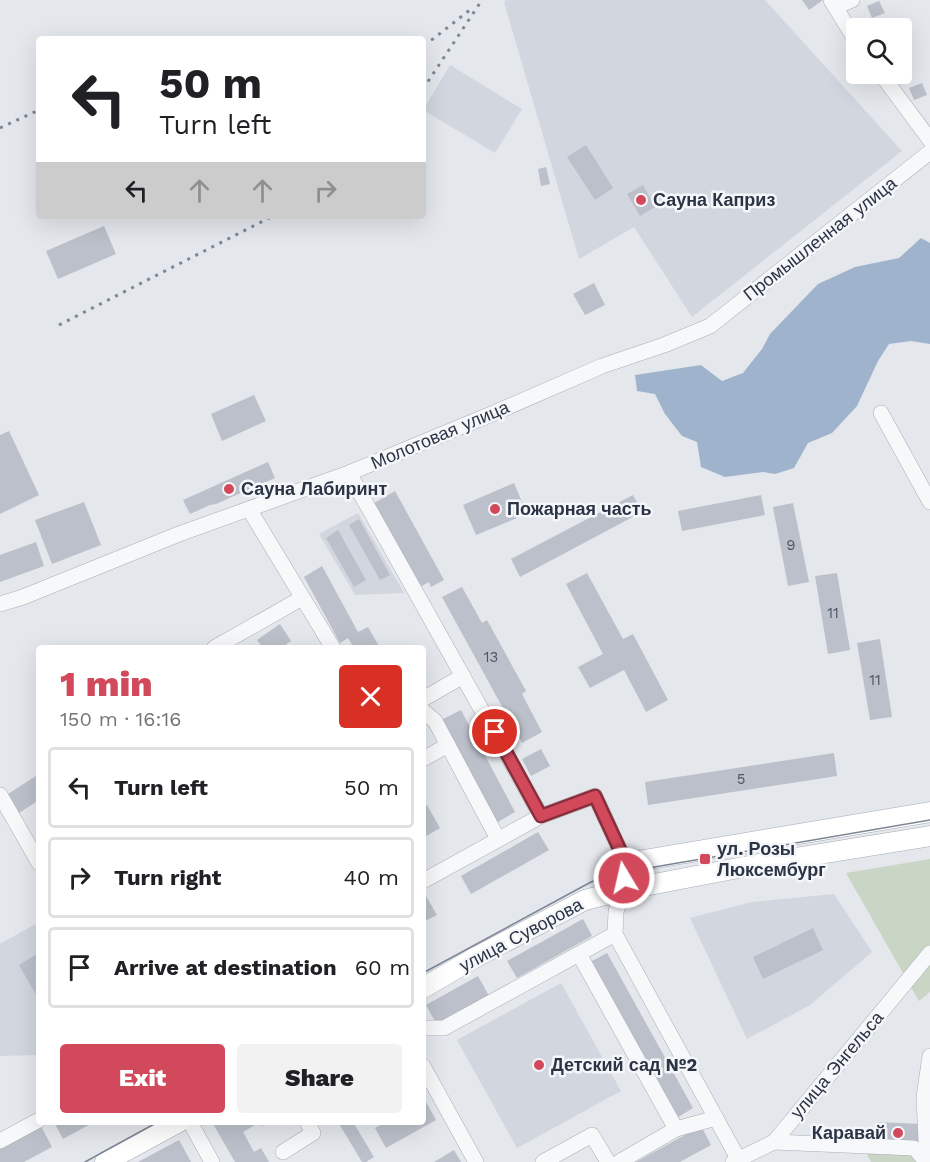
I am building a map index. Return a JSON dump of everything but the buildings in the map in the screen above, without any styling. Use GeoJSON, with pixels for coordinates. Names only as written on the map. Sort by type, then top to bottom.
{"type":"FeatureCollection","features":[{"type":"Feature","properties":{"kind":"main road"},"geometry":{"type":"LineString","coordinates":[[623,890],[626,863],[930,812]]}},
{"type":"Feature","properties":{"kind":"main road","name":"улица Суворова"},"geometry":{"type":"LineString","coordinates":[[426,986],[585,900],[623,890],[764,863],[930,836]]}},
{"type":"Feature","properties":{"kind":"main road"},"geometry":{"type":"LineString","coordinates":[[105,1162],[173,1125]]}},
{"type":"Feature","properties":{"kind":"street"},"geometry":{"type":"LineString","coordinates":[[846,25],[833,4],[852,0]]}},
{"type":"Feature","properties":{"kind":"street"},"geometry":{"type":"LineString","coordinates":[[888,84],[930,140]]}},
{"type":"Feature","properties":{"kind":"street","name":"Промышленная улица"},"geometry":{"type":"LineString","coordinates":[[710,326],[930,152]]}},
{"type":"Feature","properties":{"kind":"street","name":"Молотовая улица"},"geometry":{"type":"LineString","coordinates":[[0,604],[23,597],[179,534],[350,473],[602,366],[664,345],[710,326]]}},
{"type":"Feature","properties":{"kind":"street"},"geometry":{"type":"LineString","coordinates":[[880,413],[930,501]]}},
{"type":"Feature","properties":{"kind":"street"},"geometry":{"type":"LineString","coordinates":[[350,473],[541,816]]}},
{"type":"Feature","properties":{"kind":"street"},"geometry":{"type":"LineString","coordinates":[[249,509],[331,645]]}},
{"type":"Feature","properties":{"kind":"street"},"geometry":{"type":"LineString","coordinates":[[219,645],[302,598]]}},
{"type":"Feature","properties":{"kind":"street"},"geometry":{"type":"LineString","coordinates":[[426,697],[463,676]]}},
{"type":"Feature","properties":{"kind":"street"},"geometry":{"type":"LineString","coordinates":[[426,714],[435,721],[498,839]]}},
{"type":"Feature","properties":{"kind":"street"},"geometry":{"type":"LineString","coordinates":[[426,757],[448,746]]}},
{"type":"Feature","properties":{"kind":"street"},"geometry":{"type":"LineString","coordinates":[[0,795],[36,858]]}},
{"type":"Feature","properties":{"kind":"street"},"geometry":{"type":"LineString","coordinates":[[426,879],[541,816],[595,796],[626,863]]}},
{"type":"Feature","properties":{"kind":"street"},"geometry":{"type":"LineString","coordinates":[[623,890],[616,912],[615,934],[716,1118],[737,1161]]}},
{"type":"Feature","properties":{"kind":"street"},"geometry":{"type":"LineString","coordinates":[[426,1028],[444,1028],[615,934]]}},
{"type":"Feature","properties":{"kind":"street","name":"улица Энгельса"},"geometry":{"type":"LineString","coordinates":[[737,1161],[774,1142],[930,953]]}},
{"type":"Feature","properties":{"kind":"street"},"geometry":{"type":"LineString","coordinates":[[579,954],[676,1129]]}},
{"type":"Feature","properties":{"kind":"street"},"geometry":{"type":"LineString","coordinates":[[927,1162],[924,1097],[930,1056]]}},
{"type":"Feature","properties":{"kind":"street"},"geometry":{"type":"LineString","coordinates":[[426,1071],[476,1162]]}},
{"type":"Feature","properties":{"kind":"street"},"geometry":{"type":"LineString","coordinates":[[619,1162],[676,1129],[716,1118]]}},
{"type":"Feature","properties":{"kind":"street"},"geometry":{"type":"LineString","coordinates":[[0,1141],[36,1122]]}},
{"type":"Feature","properties":{"kind":"street"},"geometry":{"type":"LineString","coordinates":[[192,1125],[213,1162]]}},
{"type":"Feature","properties":{"kind":"street"},"geometry":{"type":"LineString","coordinates":[[283,1152],[313,1132],[309,1125]]}},
{"type":"Feature","properties":{"kind":"street"},"geometry":{"type":"LineString","coordinates":[[543,1162],[592,1135],[608,1162]]}},
{"type":"Feature","properties":{"kind":"street"},"geometry":{"type":"LineString","coordinates":[[774,1142],[848,1143],[914,1148],[927,1162]]}},
{"type":"Feature","properties":{"kind":"shaded area"},"geometry":{"type":"Polygon","coordinates":[[[506,0],[765,0],[902,151],[692,317],[634,227],[579,259],[504,2],[506,0]]]}},
{"type":"Feature","properties":{"kind":"shaded area"},"geometry":{"type":"Polygon","coordinates":[[[450,65],[522,109],[495,153],[426,112],[426,105],[450,65]]]}},
{"type":"Feature","properties":{"kind":"shaded area"},"geometry":{"type":"Polygon","coordinates":[[[358,513],[404,593],[355,595],[319,534],[358,513]]]}},
{"type":"Feature","properties":{"kind":"shaded area"},"geometry":{"type":"Polygon","coordinates":[[[834,894],[872,952],[810,1005],[747,1039],[690,918],[752,902],[834,894]]]}},
{"type":"Feature","properties":{"kind":"shaded area"},"geometry":{"type":"Polygon","coordinates":[[[36,924],[36,1055],[0,1056],[0,944],[36,924]]]}},
{"type":"Feature","properties":{"kind":"shaded area","name":"Детский сад №2"},"geometry":{"type":"Polygon","coordinates":[[[561,983],[621,1091],[517,1148],[457,1040],[561,983]]]}},
{"type":"Feature","properties":{"kind":"green space"},"geometry":{"type":"Polygon","coordinates":[[[930,859],[930,992],[919,1001],[846,873],[930,859]]]}},
{"type":"Feature","properties":{"kind":"green space"},"geometry":{"type":"Polygon","coordinates":[[[865,1151],[908,1153],[925,1162],[871,1162],[865,1151]]]}},
{"type":"Feature","properties":{"kind":"water"},"geometry":{"type":"Polygon","coordinates":[[[921,238],[930,243],[930,344],[911,341],[889,344],[878,361],[857,406],[832,433],[808,443],[794,468],[775,474],[763,472],[725,477],[701,467],[697,442],[682,436],[665,414],[655,394],[637,391],[635,375],[701,365],[722,381],[743,373],[762,349],[770,334],[818,284],[855,267],[899,258],[921,238]]]}},
{"type":"Feature","properties":{"kind":"tram line"},"geometry":{"type":"LineString","coordinates":[[426,971],[591,882],[625,872],[930,820]]}},
{"type":"Feature","properties":{"kind":"tram line"},"geometry":{"type":"LineString","coordinates":[[85,1162],[153,1125]]}},
{"type":"Feature","properties":{"kind":"railway"},"geometry":{"type":"LineString","coordinates":[[426,84],[480,3]]}},
{"type":"Feature","properties":{"kind":"railway"},"geometry":{"type":"LineString","coordinates":[[426,42],[471,9]]}},
{"type":"Feature","properties":{"kind":"railway"},"geometry":{"type":"LineString","coordinates":[[0,128],[36,111]]}},
{"type":"Feature","properties":{"kind":"railway"},"geometry":{"type":"LineString","coordinates":[[59,325],[267,219]]}},
{"type":"Feature","properties":{"kind":"place","name":"Сауна Каприз"},"geometry":{"type":"Point","coordinates":[641,200]}},
{"type":"Feature","properties":{"kind":"place","name":"Сауна Лабиринт"},"geometry":{"type":"Point","coordinates":[229,489]}},
{"type":"Feature","properties":{"kind":"place","name":"Пожарная часть"},"geometry":{"type":"Point","coordinates":[495,509]}},
{"type":"Feature","properties":{"kind":"place","name":"ул. Розы Люксембург"},"geometry":{"type":"Point","coordinates":[705,859]}},
{"type":"Feature","properties":{"kind":"place","name":"Детский сад №2"},"geometry":{"type":"Point","coordinates":[539,1065]}},
{"type":"Feature","properties":{"kind":"place","name":"Каравай"},"geometry":{"type":"Point","coordinates":[898,1133]}},
{"type":"Feature","properties":{"kind":"route"},"geometry":{"type":"LineString","coordinates":[[495,732],[541,816],[595,796],[626,863],[624,878]]}}]}
